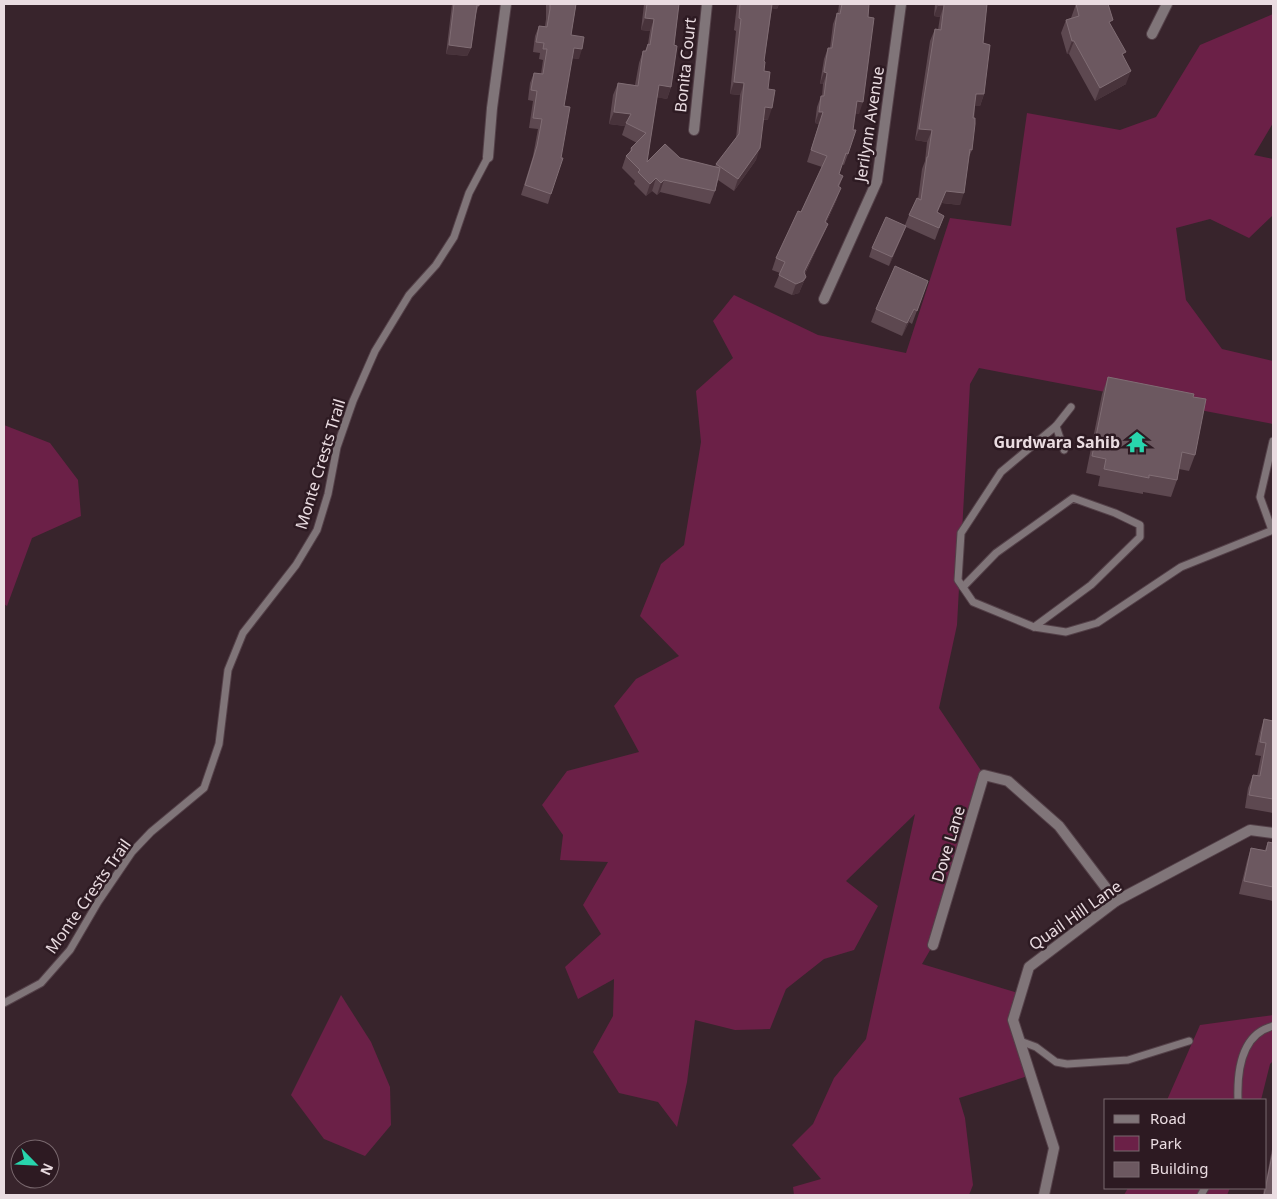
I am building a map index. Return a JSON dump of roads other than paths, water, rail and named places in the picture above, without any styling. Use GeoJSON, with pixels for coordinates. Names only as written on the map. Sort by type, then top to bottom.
{"type":"FeatureCollection","features":[{"type":"Feature","properties":{"kind":"street"},"geometry":{"type":"LineString","coordinates":[[488,157],[492,108],[506,4]]}},
{"type":"Feature","properties":{"kind":"street","name":"Bonita Court"},"geometry":{"type":"LineString","coordinates":[[694,130],[707,4]]}},
{"type":"Feature","properties":{"kind":"street","name":"Jerilynn Avenue"},"geometry":{"type":"LineString","coordinates":[[824,299],[877,181],[901,4]]}},
{"type":"Feature","properties":{"kind":"street"},"geometry":{"type":"LineString","coordinates":[[1152,34],[1167,4]]}},
{"type":"Feature","properties":{"kind":"street","name":"Dove Lane"},"geometry":{"type":"LineString","coordinates":[[933,945],[984,775],[1008,781],[1059,826],[1116,901]]}},
{"type":"Feature","properties":{"kind":"street","name":"Quail Hill Lane"},"geometry":{"type":"LineString","coordinates":[[1044,1195],[1054,1148],[1013,1020],[1029,966],[1116,901],[1250,830],[1273,833]]}},
{"type":"Feature","properties":{"kind":"lane","name":"Monte Crests Trail"},"geometry":{"type":"LineString","coordinates":[[4,1002],[41,983],[70,950],[98,902],[132,852],[151,832],[204,788],[219,744],[228,670],[243,633],[296,565],[317,530],[328,494],[338,448],[353,401],[372,357],[388,327],[409,295],[436,265],[454,236],[469,192],[488,157]]}},
{"type":"Feature","properties":{"kind":"lane"},"geometry":{"type":"LineString","coordinates":[[1071,407],[1056,426],[1001,472],[961,533],[958,580],[973,602],[1034,627],[1066,632],[1097,623],[1181,567],[1273,530],[1260,497],[1273,441]]}},
{"type":"Feature","properties":{"kind":"lane"},"geometry":{"type":"LineString","coordinates":[[1056,426],[1064,450]]}},
{"type":"Feature","properties":{"kind":"lane"},"geometry":{"type":"LineString","coordinates":[[963,587],[996,553],[1073,498],[1140,525],[1140,537],[1091,585],[1034,627]]}},
{"type":"Feature","properties":{"kind":"lane"},"geometry":{"type":"LineString","coordinates":[[1238,1099],[1237,1083],[1244,1050],[1258,1033],[1273,1026]]}},
{"type":"Feature","properties":{"kind":"lane"},"geometry":{"type":"LineString","coordinates":[[1020,1041],[1036,1047],[1056,1062],[1067,1064],[1128,1060],[1189,1041]]}},
{"type":"Feature","properties":{"kind":"place","name":"Gurdwara Sahib"},"geometry":{"type":"Point","coordinates":[1137,442]}}]}
